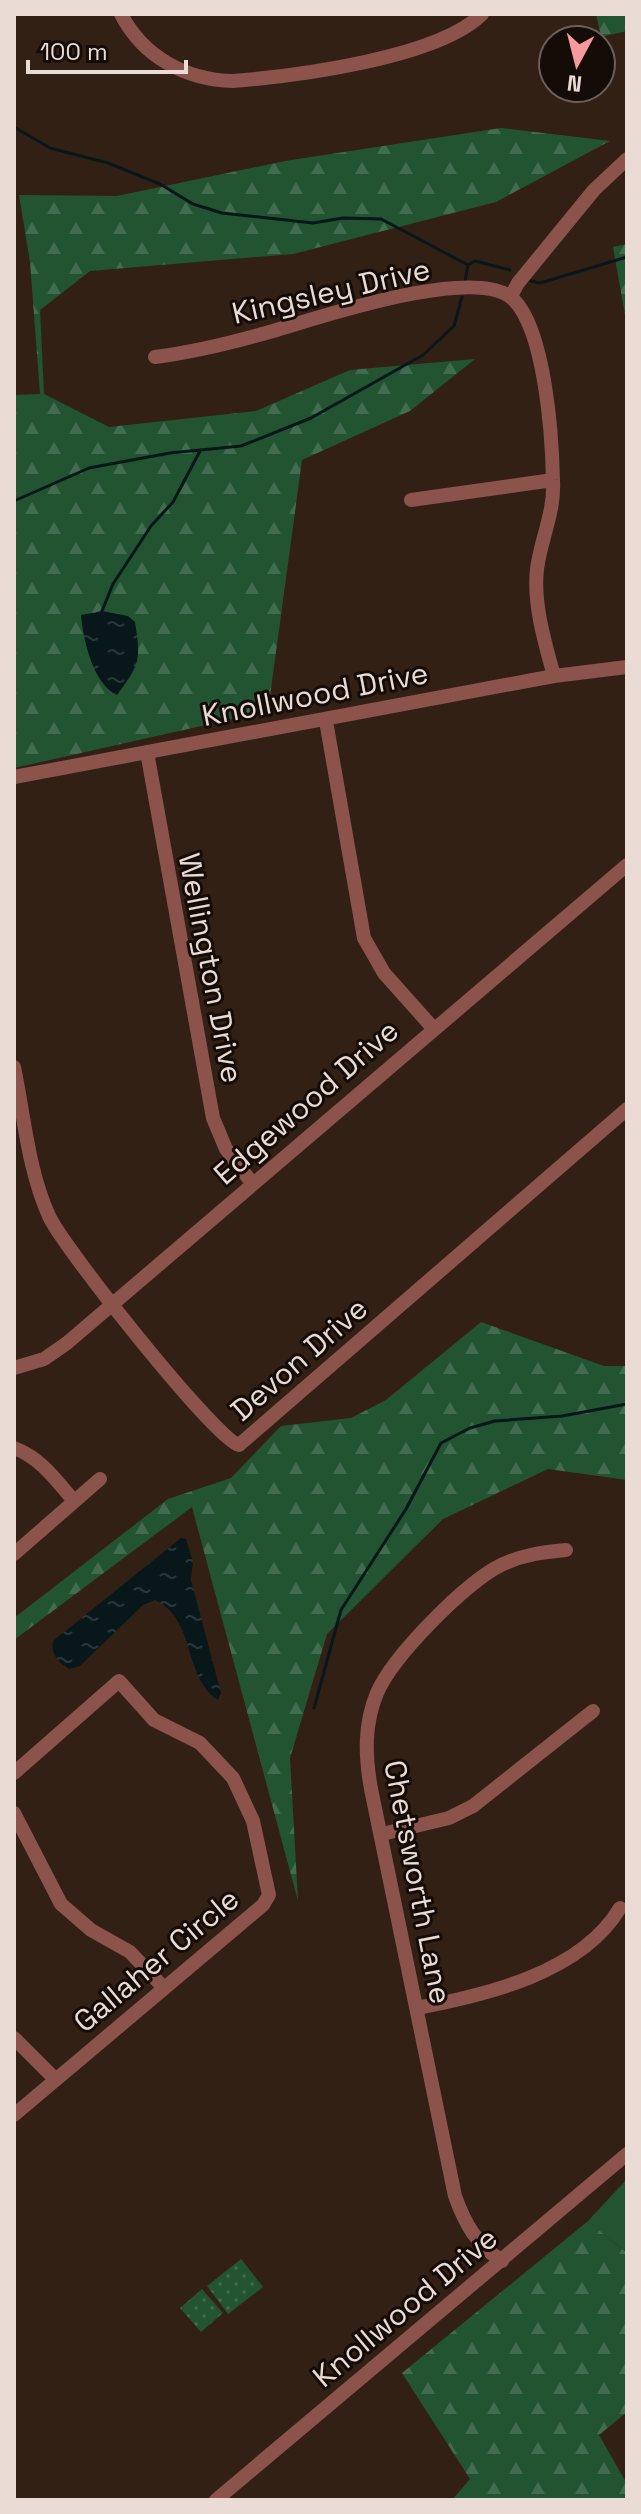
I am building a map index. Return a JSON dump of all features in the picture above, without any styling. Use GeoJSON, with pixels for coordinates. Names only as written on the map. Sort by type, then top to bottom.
{"type":"FeatureCollection","features":[{"type":"Feature","properties":{"kind":"street"},"geometry":{"type":"LineString","coordinates":[[121,14],[138,39],[171,66],[204,79],[233,81],[428,46],[458,33],[482,14]]}},
{"type":"Feature","properties":{"kind":"street"},"geometry":{"type":"LineString","coordinates":[[554,676],[537,582],[554,507],[553,480],[536,338],[526,315],[511,296],[518,283],[594,190],[627,159]]}},
{"type":"Feature","properties":{"kind":"street","name":"Kingsley Drive"},"geometry":{"type":"LineString","coordinates":[[155,357],[239,340],[359,305],[413,294],[480,287],[511,296]]}},
{"type":"Feature","properties":{"kind":"street"},"geometry":{"type":"LineString","coordinates":[[411,500],[553,480]]}},
{"type":"Feature","properties":{"kind":"street","name":"Knollwood Drive"},"geometry":{"type":"LineString","coordinates":[[14,777],[554,676],[627,667]]}},
{"type":"Feature","properties":{"kind":"street"},"geometry":{"type":"LineString","coordinates":[[326,721],[364,938],[384,973],[433,1028]]}},
{"type":"Feature","properties":{"kind":"street","name":"Wellington Drive"},"geometry":{"type":"LineString","coordinates":[[147,752],[213,1118],[226,1149],[252,1183]]}},
{"type":"Feature","properties":{"kind":"street","name":"Edgewood Drive"},"geometry":{"type":"LineString","coordinates":[[14,1368],[53,1353],[113,1304],[627,865]]}},
{"type":"Feature","properties":{"kind":"street","name":"Devon Drive"},"geometry":{"type":"LineString","coordinates":[[14,1067],[37,1183],[49,1217],[68,1249],[222,1435],[233,1444],[243,1444],[627,1109]]}},
{"type":"Feature","properties":{"kind":"street"},"geometry":{"type":"LineString","coordinates":[[14,1448],[30,1454],[46,1468],[74,1501]]}},
{"type":"Feature","properties":{"kind":"street"},"geometry":{"type":"LineString","coordinates":[[14,1554],[100,1479]]}},
{"type":"Feature","properties":{"kind":"street","name":"Chetsworth Lane"},"geometry":{"type":"LineString","coordinates":[[502,2261],[485,2250],[463,2217],[455,2196],[367,1767],[366,1739],[372,1707],[386,1676],[416,1639],[493,1570],[533,1553],[566,1550]]}},
{"type":"Feature","properties":{"kind":"street","name":"Gallaher Circle"},"geometry":{"type":"LineString","coordinates":[[14,1773],[119,1681],[154,1720],[200,1743],[233,1778],[253,1821],[269,1895],[263,1905],[54,2078],[14,2115]]}},
{"type":"Feature","properties":{"kind":"street"},"geometry":{"type":"LineString","coordinates":[[382,1834],[434,1822],[473,1806],[593,1711]]}},
{"type":"Feature","properties":{"kind":"street"},"geometry":{"type":"LineString","coordinates":[[14,1813],[61,1904],[82,1924],[130,1952],[164,1988]]}},
{"type":"Feature","properties":{"kind":"street"},"geometry":{"type":"LineString","coordinates":[[417,2008],[484,1995],[522,1982],[598,1935],[620,1908]]}},
{"type":"Feature","properties":{"kind":"street"},"geometry":{"type":"LineString","coordinates":[[14,2038],[54,2078]]}},
{"type":"Feature","properties":{"kind":"street","name":"Knollwood Drive"},"geometry":{"type":"LineString","coordinates":[[216,2500],[627,2154]]}},
{"type":"Feature","properties":{"kind":"green space"},"geometry":{"type":"Polygon","coordinates":[[[596,14],[627,14],[627,31],[617,33],[617,24],[598,24],[596,14]]]}},
{"type":"Feature","properties":{"kind":"green space"},"geometry":{"type":"Polygon","coordinates":[[[501,128],[610,141],[496,202],[293,254],[90,271],[40,310],[44,394],[109,427],[256,411],[350,370],[475,359],[410,411],[302,460],[268,711],[14,768],[14,395],[40,394],[30,262],[19,195],[117,196],[285,161],[501,128]]]}},
{"type":"Feature","properties":{"kind":"green space"},"geometry":{"type":"Polygon","coordinates":[[[627,244],[627,326],[613,247],[627,244]]]}},
{"type":"Feature","properties":{"kind":"green space"},"geometry":{"type":"Polygon","coordinates":[[[481,1322],[604,1366],[627,1366],[627,1480],[548,1469],[443,1519],[327,1634],[290,1758],[298,1901],[192,1507],[14,1640],[14,1618],[168,1499],[231,1478],[281,1426],[351,1418],[386,1400],[481,1322]]]}},
{"type":"Feature","properties":{"kind":"green space"},"geometry":{"type":"Polygon","coordinates":[[[627,2179],[627,2253],[588,2221],[627,2179]]]}},
{"type":"Feature","properties":{"kind":"green space"},"geometry":{"type":"Polygon","coordinates":[[[588,2221],[627,2253],[627,2412],[599,2435],[627,2484],[627,2500],[452,2500],[470,2479],[402,2373],[588,2221]]]}},
{"type":"Feature","properties":{"kind":"green space"},"geometry":{"type":"Polygon","coordinates":[[[241,2259],[263,2287],[228,2314],[207,2286],[241,2259]]]}},
{"type":"Feature","properties":{"kind":"green space"},"geometry":{"type":"Polygon","coordinates":[[[202,2289],[223,2313],[201,2332],[180,2308],[202,2289]]]}},
{"type":"Feature","properties":{"kind":"water"},"geometry":{"type":"Polygon","coordinates":[[[102,611],[128,616],[135,622],[137,661],[117,695],[96,671],[84,636],[81,615],[102,611]]]}},
{"type":"Feature","properties":{"kind":"water"},"geometry":{"type":"Polygon","coordinates":[[[181,1538],[186,1539],[193,1562],[191,1580],[221,1693],[218,1700],[199,1677],[178,1621],[155,1600],[143,1605],[80,1666],[69,1669],[59,1661],[54,1654],[53,1641],[181,1538]]]}},
{"type":"Feature","properties":{"kind":"waterway"},"geometry":{"type":"LineString","coordinates":[[14,127],[50,148],[108,163],[160,184],[193,204],[222,213],[313,223],[343,218],[381,219],[468,265],[475,261],[510,270]]}},
{"type":"Feature","properties":{"kind":"waterway"},"geometry":{"type":"LineString","coordinates":[[531,281],[540,283],[627,257]]}},
{"type":"Feature","properties":{"kind":"waterway"},"geometry":{"type":"LineString","coordinates":[[465,281],[468,265]]}},
{"type":"Feature","properties":{"kind":"waterway"},"geometry":{"type":"LineString","coordinates":[[14,501],[89,468],[170,453],[241,446],[311,418],[423,355],[454,326],[462,297]]}},
{"type":"Feature","properties":{"kind":"waterway"},"geometry":{"type":"LineString","coordinates":[[102,611],[113,584],[151,526],[173,502],[200,451]]}},
{"type":"Feature","properties":{"kind":"waterway"},"geometry":{"type":"LineString","coordinates":[[314,1708],[341,1610],[406,1509],[441,1443],[470,1428],[495,1421],[562,1416],[627,1404]]}}]}
